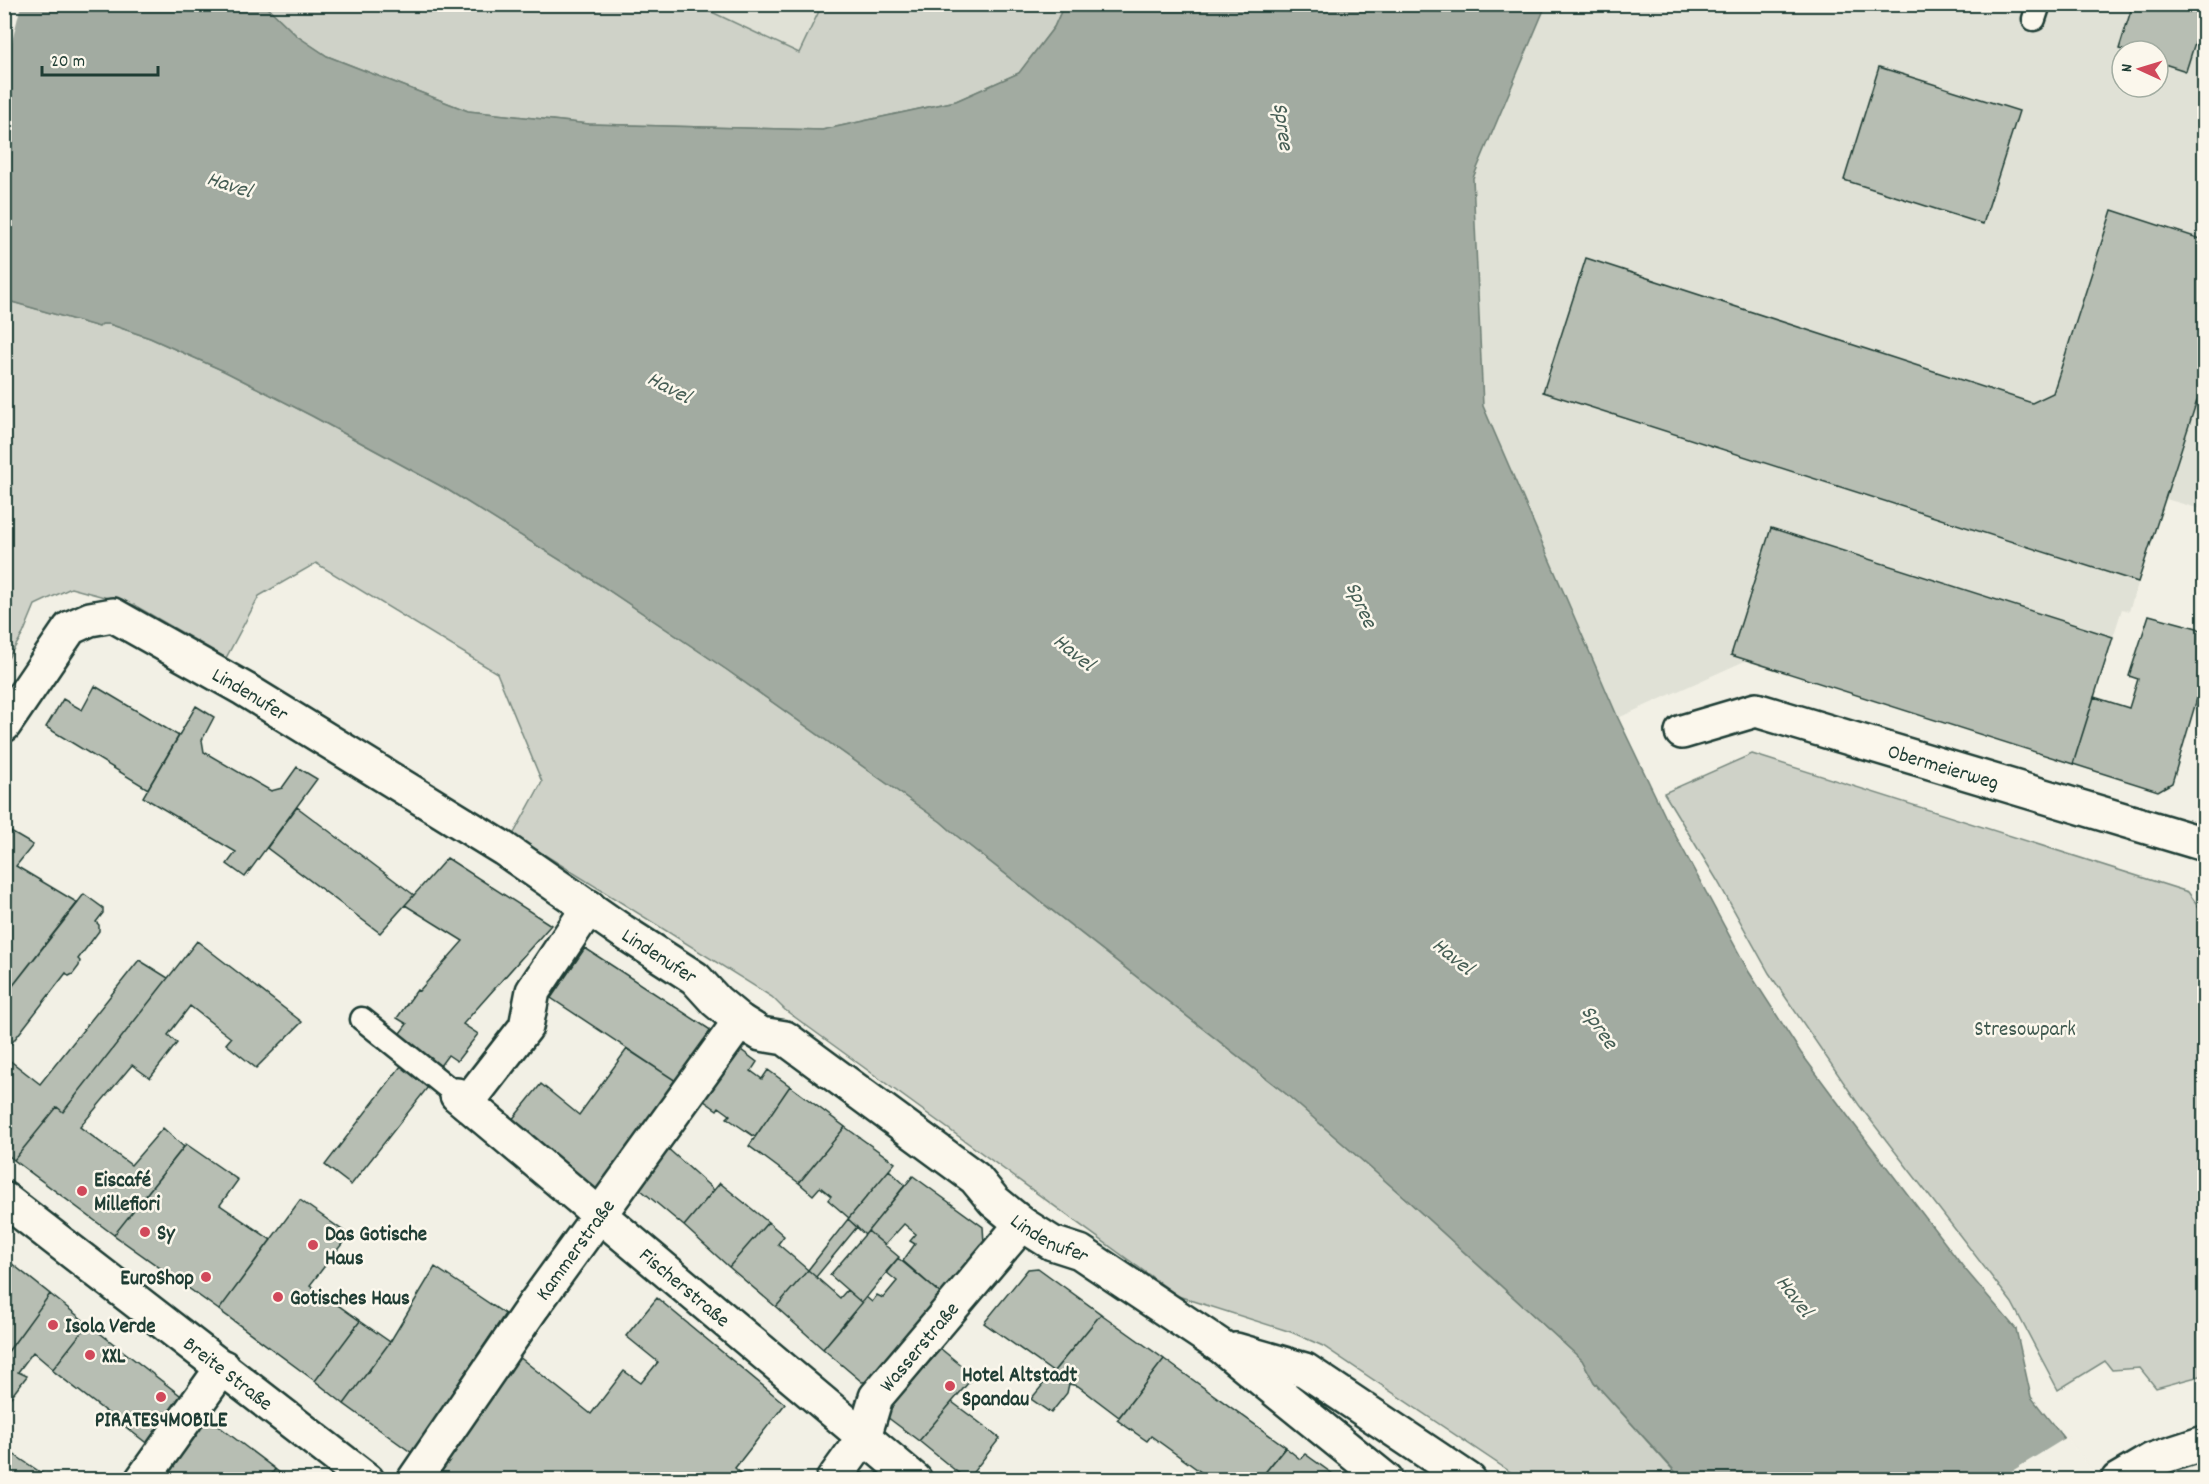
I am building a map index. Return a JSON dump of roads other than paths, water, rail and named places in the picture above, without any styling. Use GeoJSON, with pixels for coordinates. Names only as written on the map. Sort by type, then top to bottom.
{"type":"FeatureCollection","features":[{"type":"Feature","properties":{"kind":"street","name":"Lindenufer"},"geometry":{"type":"LineString","coordinates":[[4,725],[70,628],[90,619],[113,615],[244,689],[504,849],[622,931],[695,978],[716,1001],[740,1021],[761,1034],[785,1038],[975,1178],[994,1202],[1022,1224],[1052,1243],[1080,1252],[1222,1347],[1386,1479]]}},
{"type":"Feature","properties":{"kind":"street","name":"Obermeierweg"},"geometry":{"type":"LineString","coordinates":[[1682,732],[1756,710],[2204,843]]}},
{"type":"Feature","properties":{"kind":"street"},"geometry":{"type":"LineString","coordinates":[[462,1099],[526,1027],[533,991],[590,907]]}},
{"type":"Feature","properties":{"kind":"street","name":"Kammerstraße"},"geometry":{"type":"LineString","coordinates":[[414,1479],[599,1213],[740,1021]]}},
{"type":"Feature","properties":{"kind":"street","name":"Fischerstraße"},"geometry":{"type":"LineString","coordinates":[[462,1099],[915,1479]]}},
{"type":"Feature","properties":{"kind":"street","name":"Breite Straße"},"geometry":{"type":"LineString","coordinates":[[4,1199],[367,1479]]}},
{"type":"Feature","properties":{"kind":"street","name":"Wasserstraße"},"geometry":{"type":"LineString","coordinates":[[833,1479],[864,1437],[876,1397],[1022,1224]]}},
{"type":"Feature","properties":{"kind":"street","name":"Lindenufer"},"geometry":{"type":"LineString","coordinates":[[1222,1347],[1305,1370],[1469,1479]]}},
{"type":"Feature","properties":{"kind":"street"},"geometry":{"type":"LineString","coordinates":[[142,1479],[223,1367]]}},
{"type":"Feature","properties":{"kind":"street"},"geometry":{"type":"LineString","coordinates":[[2118,1479],[2152,1460],[2205,1443]]}},
{"type":"Feature","properties":{"kind":"lane"},"geometry":{"type":"LineString","coordinates":[[362,1019],[462,1099]]}},
{"type":"Feature","properties":{"kind":"water"},"geometry":{"type":"Polygon","coordinates":[[[4,5],[265,5],[297,36],[327,56],[468,111],[589,124],[822,130],[956,101],[1019,73],[1054,27],[1064,5],[1546,5],[1473,178],[1483,406],[1618,718],[1665,816],[1749,972],[1801,1053],[1850,1119],[1964,1268],[2016,1329],[2031,1397],[2096,1479],[1682,1479],[1594,1382],[1582,1360],[1406,1199],[1285,1093],[941,822],[727,670],[602,586],[448,490],[312,416],[224,371],[150,338],[109,324],[102,324],[99,327],[5,300],[4,5]]]}},
{"type":"Feature","properties":{"kind":"place","name":"Eiscafé Millefiori"},"geometry":{"type":"Point","coordinates":[82,1191]}},
{"type":"Feature","properties":{"kind":"place","name":"Sy"},"geometry":{"type":"Point","coordinates":[145,1232]}},
{"type":"Feature","properties":{"kind":"place","name":"Das Gotische Haus"},"geometry":{"type":"Point","coordinates":[313,1245]}},
{"type":"Feature","properties":{"kind":"place","name":"EuroShop"},"geometry":{"type":"Point","coordinates":[206,1277]}},
{"type":"Feature","properties":{"kind":"place","name":"Gotisches Haus"},"geometry":{"type":"Point","coordinates":[278,1297]}},
{"type":"Feature","properties":{"kind":"place","name":"Isola Verde"},"geometry":{"type":"Point","coordinates":[53,1325]}},
{"type":"Feature","properties":{"kind":"place","name":"XXL"},"geometry":{"type":"Point","coordinates":[90,1355]}},
{"type":"Feature","properties":{"kind":"place","name":"Hotel Altstadt Spandau"},"geometry":{"type":"Point","coordinates":[950,1386]}},
{"type":"Feature","properties":{"kind":"place","name":"PIRATES4MOBILE"},"geometry":{"type":"Point","coordinates":[161,1397]}},
{"type":"Feature","properties":{"kind":"water label","name":"Spree"},"geometry":{"type":"Point","coordinates":[1285,126]}},
{"type":"Feature","properties":{"kind":"water label","name":"Havel"},"geometry":{"type":"Point","coordinates":[230,183]}},
{"type":"Feature","properties":{"kind":"water label","name":"Havel"},"geometry":{"type":"Point","coordinates":[670,386]}},
{"type":"Feature","properties":{"kind":"water label","name":"Spree"},"geometry":{"type":"Point","coordinates":[1363,604]}},
{"type":"Feature","properties":{"kind":"water label","name":"Havel"},"geometry":{"type":"Point","coordinates":[1075,651]}},
{"type":"Feature","properties":{"kind":"water label","name":"Havel"},"geometry":{"type":"Point","coordinates":[1454,955]}},
{"type":"Feature","properties":{"kind":"water label","name":"Spree"},"geometry":{"type":"Point","coordinates":[1601,1026]}},
{"type":"Feature","properties":{"kind":"water label","name":"Havel"},"geometry":{"type":"Point","coordinates":[1796,1295]}},
{"type":"Feature","properties":{"kind":"park label","name":"Stresowpark"},"geometry":{"type":"Point","coordinates":[2025,1028]}}]}
